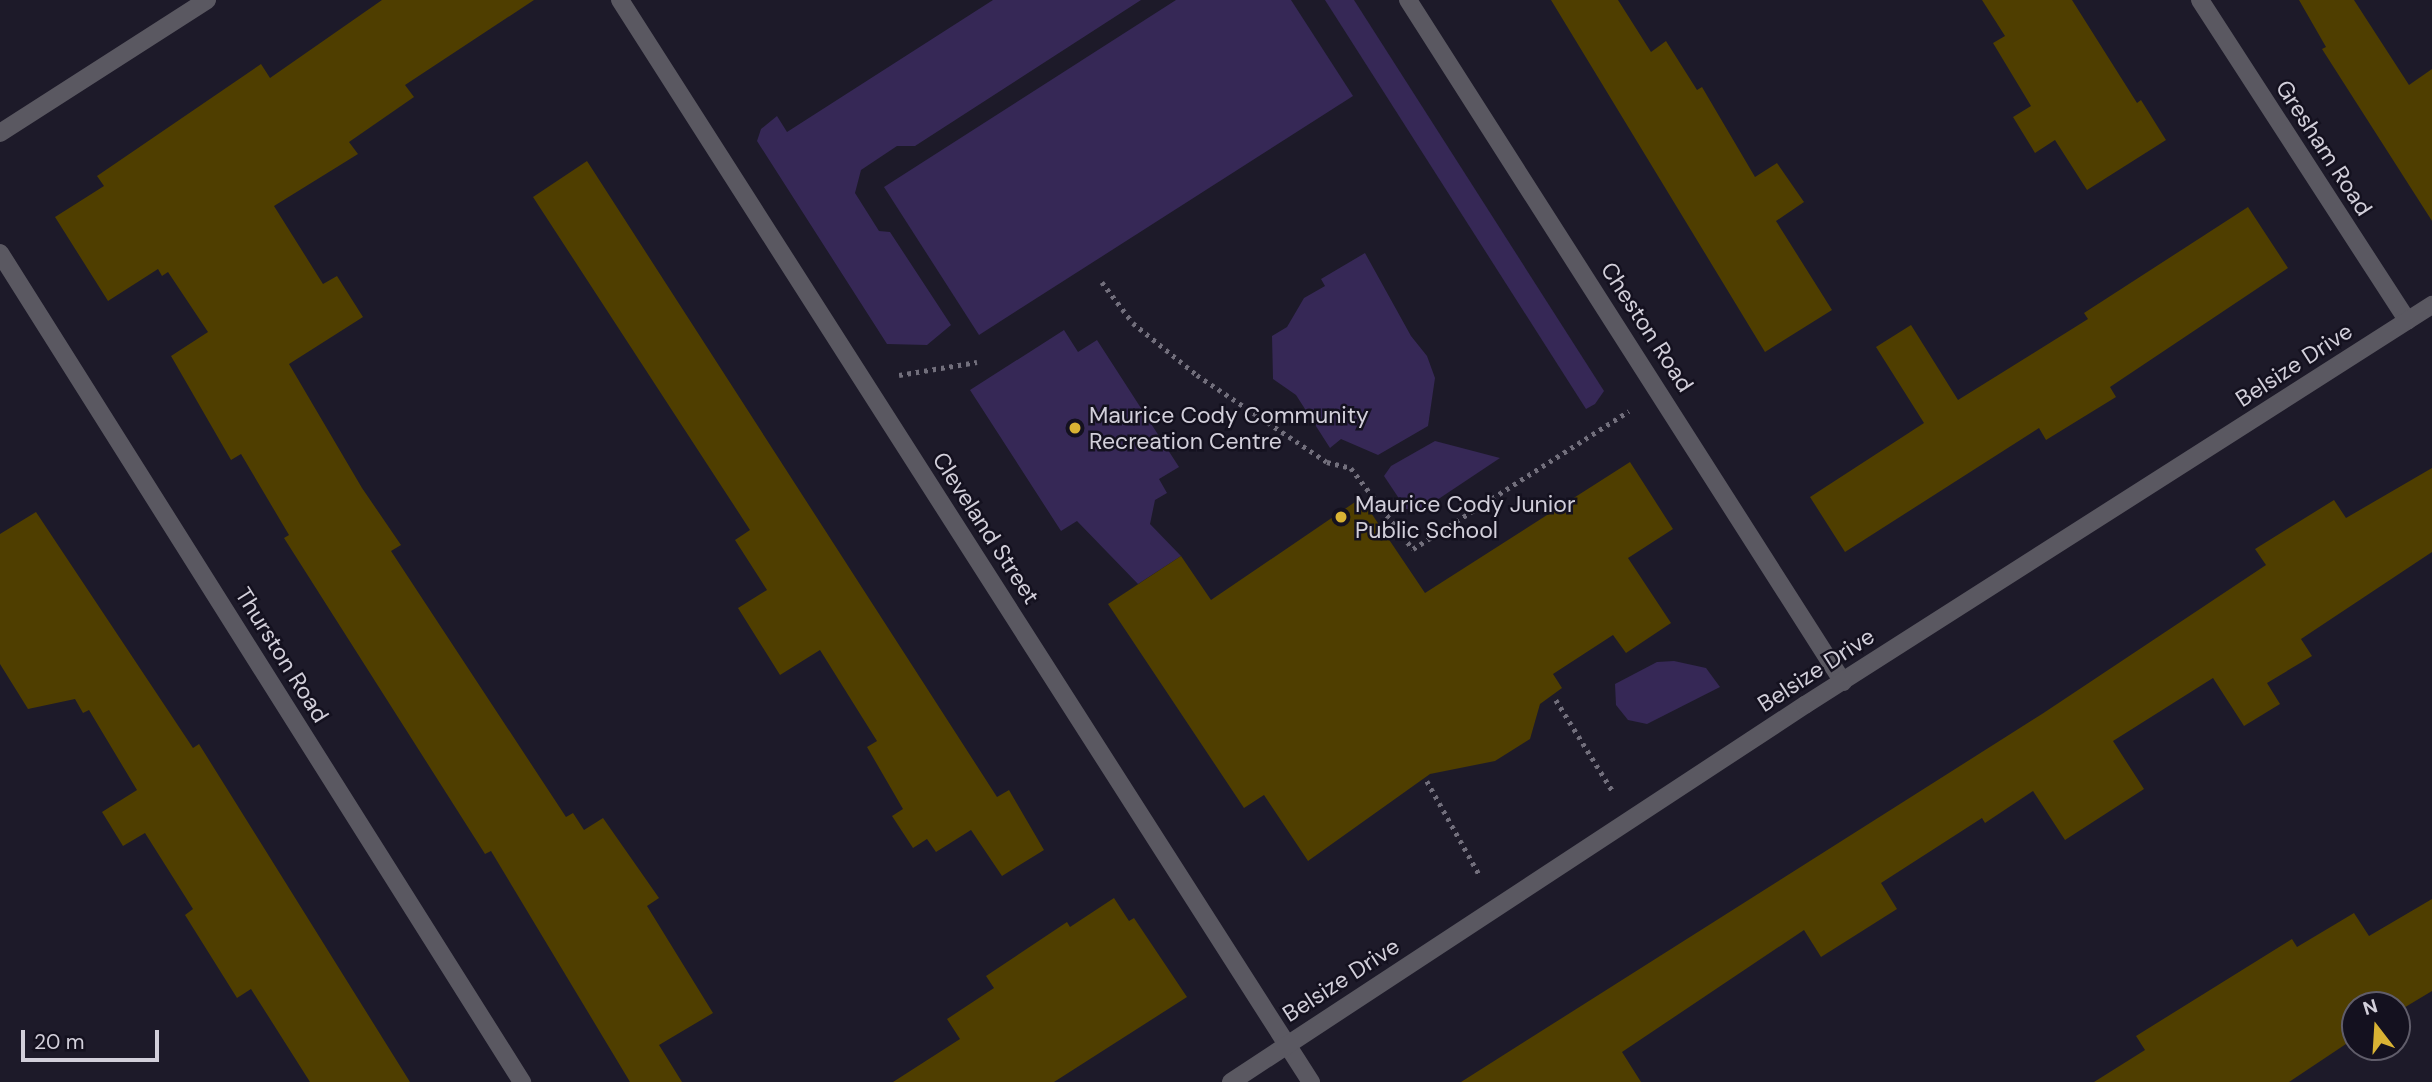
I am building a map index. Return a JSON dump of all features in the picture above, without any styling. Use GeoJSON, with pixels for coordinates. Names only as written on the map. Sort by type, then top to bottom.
{"type":"FeatureCollection","features":[{"type":"Feature","properties":{"kind":"street"},"geometry":{"type":"LineString","coordinates":[[0,133],[207,0]]}},
{"type":"Feature","properties":{"kind":"street","name":"Cleveland Street"},"geometry":{"type":"LineString","coordinates":[[620,0],[1311,1082]]}},
{"type":"Feature","properties":{"kind":"street","name":"Cheston Road"},"geometry":{"type":"LineString","coordinates":[[1408,0],[1843,682]]}},
{"type":"Feature","properties":{"kind":"street","name":"Gresham Road"},"geometry":{"type":"LineString","coordinates":[[2200,0],[2408,321]]}},
{"type":"Feature","properties":{"kind":"street","name":"Thurston Road"},"geometry":{"type":"LineString","coordinates":[[0,253],[522,1082]]}},
{"type":"Feature","properties":{"kind":"street","name":"Belsize Drive"},"geometry":{"type":"LineString","coordinates":[[1231,1082],[1843,682],[2432,305]]}},
{"type":"Feature","properties":{"kind":"path"},"geometry":{"type":"LineString","coordinates":[[1101,282],[1133,323],[1197,375],[1327,462],[1352,468],[1413,549],[1629,411]]}},
{"type":"Feature","properties":{"kind":"path"},"geometry":{"type":"LineString","coordinates":[[899,375],[977,362]]}},
{"type":"Feature","properties":{"kind":"path"},"geometry":{"type":"LineString","coordinates":[[1556,700],[1612,790]]}},
{"type":"Feature","properties":{"kind":"path"},"geometry":{"type":"LineString","coordinates":[[1427,781],[1480,876]]}},
{"type":"Feature","properties":{"kind":"shaded area"},"geometry":{"type":"Polygon","coordinates":[[[993,0],[1141,0],[915,146],[897,146],[861,170],[855,193],[879,231],[890,232],[951,325],[927,345],[887,344],[757,141],[761,129],[777,116],[787,132],[993,0]]]}},
{"type":"Feature","properties":{"kind":"shaded area"},"geometry":{"type":"Polygon","coordinates":[[[1176,0],[1291,0],[1353,96],[979,335],[884,187],[1176,0]]]}},
{"type":"Feature","properties":{"kind":"shaded area"},"geometry":{"type":"Polygon","coordinates":[[[1325,0],[1354,0],[1604,391],[1595,404],[1586,409],[1325,0]]]}},
{"type":"Feature","properties":{"kind":"shaded area"},"geometry":{"type":"Polygon","coordinates":[[[1365,253],[1411,336],[1427,356],[1435,378],[1428,426],[1378,455],[1341,439],[1330,448],[1296,395],[1273,379],[1272,336],[1287,327],[1304,298],[1325,286],[1321,279],[1365,253]]]}},
{"type":"Feature","properties":{"kind":"shaded area","name":"Maurice Cody Community Recreation Centre"},"geometry":{"type":"Polygon","coordinates":[[[1064,330],[1078,352],[1097,340],[1179,467],[1159,479],[1167,493],[1155,500],[1150,524],[1181,556],[1138,584],[1077,521],[1061,531],[970,390],[1064,330]]]}},
{"type":"Feature","properties":{"kind":"shaded area"},"geometry":{"type":"Polygon","coordinates":[[[1435,441],[1500,458],[1422,510],[1406,509],[1384,476],[1391,466],[1435,441]]]}},
{"type":"Feature","properties":{"kind":"shaded area"},"geometry":{"type":"Polygon","coordinates":[[[1674,661],[1706,668],[1720,687],[1647,724],[1628,720],[1616,705],[1615,684],[1657,662],[1674,661]]]}},
{"type":"Feature","properties":{"kind":"building"},"geometry":{"type":"Polygon","coordinates":[[[382,0],[534,0],[405,85],[414,97],[349,142],[358,154],[274,206],[323,284],[337,276],[363,317],[289,364],[362,488],[401,545],[391,551],[566,817],[573,813],[584,830],[603,818],[659,898],[647,906],[713,1013],[659,1045],[682,1082],[630,1082],[491,851],[485,854],[284,538],[289,535],[241,454],[231,460],[171,356],[208,332],[168,272],[162,276],[158,269],[108,301],[55,217],[104,186],[97,176],[261,64],[270,78],[382,0]]]}},
{"type":"Feature","properties":{"kind":"building"},"geometry":{"type":"Polygon","coordinates":[[[1551,0],[1618,0],[1651,52],[1666,41],[1697,90],[1702,87],[1755,177],[1777,163],[1804,202],[1776,221],[1832,310],[1765,352],[1551,0]]]}},
{"type":"Feature","properties":{"kind":"building"},"geometry":{"type":"Polygon","coordinates":[[[1982,0],[2072,0],[2137,103],[2141,100],[2166,140],[2087,190],[2055,140],[2035,153],[2013,117],[2031,106],[1993,43],[2005,36],[1982,0]]]}},
{"type":"Feature","properties":{"kind":"building"},"geometry":{"type":"Polygon","coordinates":[[[2299,0],[2354,0],[2409,85],[2432,69],[2432,221],[2322,49],[2326,47],[2299,0]]]}},
{"type":"Feature","properties":{"kind":"building"},"geometry":{"type":"Polygon","coordinates":[[[587,161],[997,797],[1009,790],[1044,850],[1002,876],[971,830],[936,852],[927,839],[913,848],[892,816],[903,809],[867,747],[877,741],[820,650],[780,675],[738,608],[767,590],[735,540],[750,530],[533,197],[587,161]]]}},
{"type":"Feature","properties":{"kind":"building"},"geometry":{"type":"Polygon","coordinates":[[[2248,207],[2288,268],[2110,387],[2116,397],[2046,440],[2039,428],[1845,552],[1810,497],[1924,423],[1876,347],[1911,325],[1958,400],[2088,319],[2084,313],[2248,207]]]}},
{"type":"Feature","properties":{"kind":"building"},"geometry":{"type":"Polygon","coordinates":[[[1630,462],[1673,529],[1628,558],[1671,623],[1626,653],[1613,635],[1553,674],[1562,688],[1540,704],[1530,739],[1495,761],[1430,774],[1308,861],[1264,795],[1244,808],[1108,604],[1181,556],[1211,600],[1361,498],[1425,593],[1630,462]]]}},
{"type":"Feature","properties":{"kind":"building"},"geometry":{"type":"Polygon","coordinates":[[[2432,468],[2432,552],[2301,639],[2312,656],[2267,683],[2280,704],[2244,726],[2213,678],[2113,741],[2144,789],[2065,840],[2033,791],[1985,823],[1982,818],[1881,883],[1897,909],[1821,957],[1804,930],[1622,1052],[1641,1082],[1461,1082],[2042,714],[2266,565],[2255,549],[2334,500],[2346,518],[2432,468]]]}},
{"type":"Feature","properties":{"kind":"building"},"geometry":{"type":"Polygon","coordinates":[[[36,512],[193,748],[199,744],[410,1082],[310,1082],[251,989],[237,998],[185,915],[193,909],[145,833],[123,846],[102,812],[137,790],[89,710],[83,713],[75,699],[28,709],[0,664],[0,534],[36,512]]]}},
{"type":"Feature","properties":{"kind":"building"},"geometry":{"type":"Polygon","coordinates":[[[1114,898],[1129,921],[1134,918],[1187,997],[1054,1082],[893,1082],[960,1039],[947,1019],[994,988],[986,976],[1067,922],[1070,927],[1114,898]]]}},
{"type":"Feature","properties":{"kind":"building"},"geometry":{"type":"Polygon","coordinates":[[[2432,899],[2432,991],[2411,1004],[2411,991],[2341,991],[2341,1047],[2289,1082],[2094,1082],[2145,1050],[2136,1036],[2292,939],[2297,947],[2354,913],[2369,936],[2432,899]]]}},
{"type":"Feature","properties":{"kind":"place","name":"Maurice Cody Community Recreation Centre"},"geometry":{"type":"Point","coordinates":[1075,428]}},
{"type":"Feature","properties":{"kind":"place","name":"Maurice Cody Junior Public School"},"geometry":{"type":"Point","coordinates":[1341,517]}}]}
